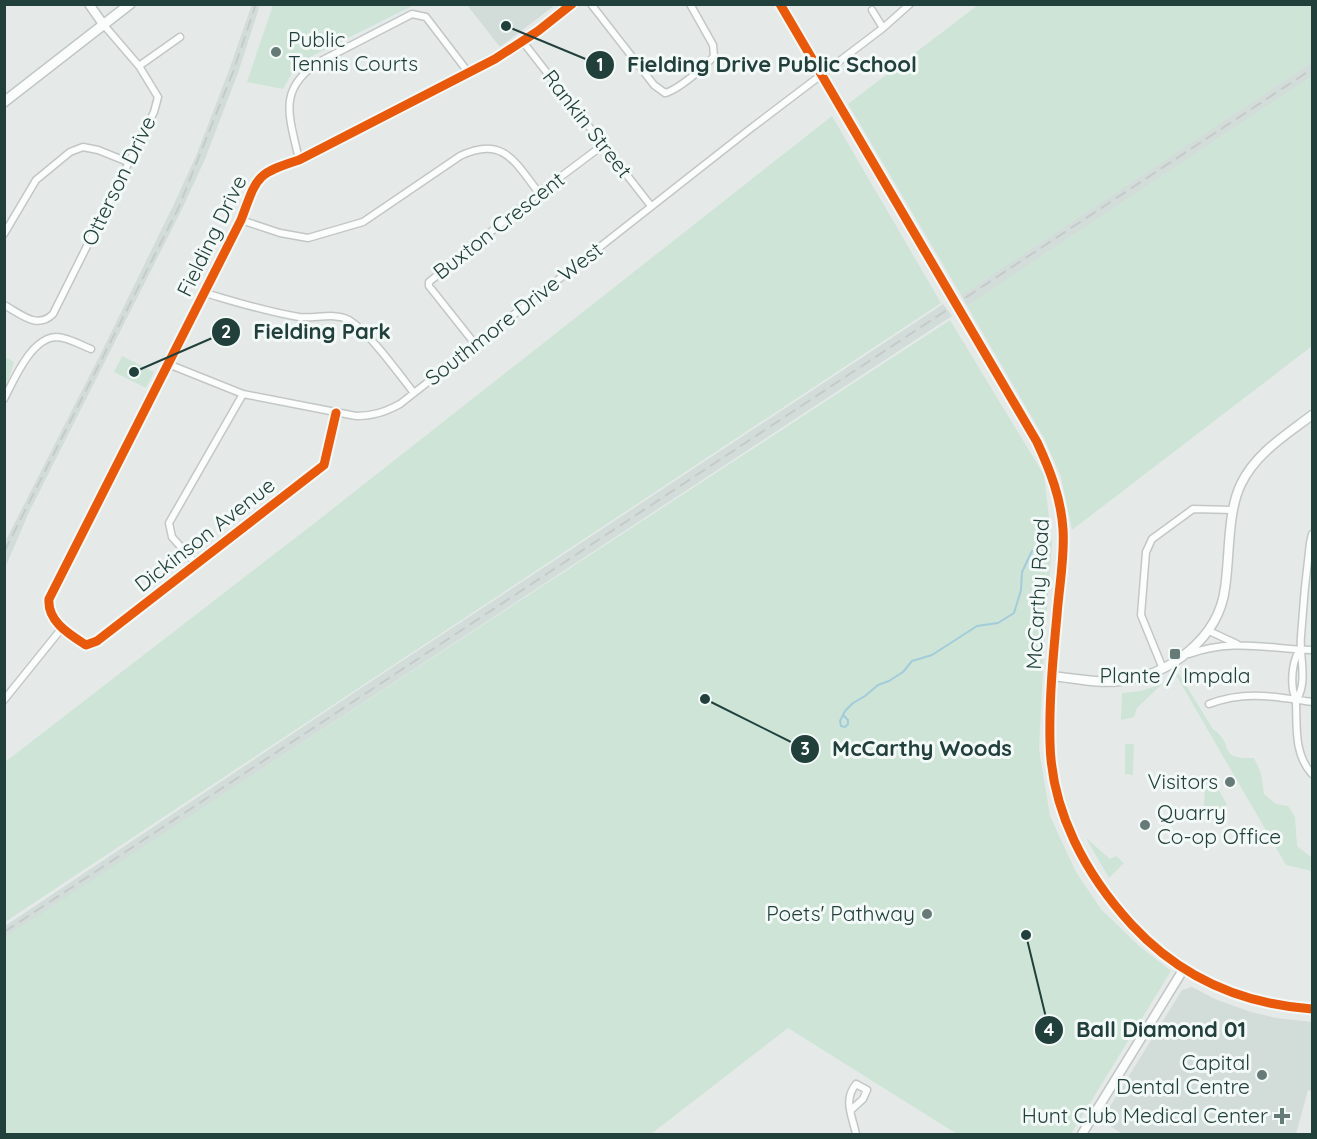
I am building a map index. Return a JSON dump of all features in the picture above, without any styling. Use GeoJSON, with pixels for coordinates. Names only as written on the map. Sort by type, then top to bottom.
{"type":"FeatureCollection","features":[{"type":"Feature","properties":{"kind":"main road"},"geometry":{"type":"LineString","coordinates":[[4,102],[130,4]]}},
{"type":"Feature","properties":{"kind":"street"},"geometry":{"type":"LineString","coordinates":[[89,4],[103,24]]}},
{"type":"Feature","properties":{"kind":"street","name":"Fielding Drive"},"geometry":{"type":"LineString","coordinates":[[62,628],[51,615],[48,606],[49,599],[241,220],[251,194],[264,173],[299,160],[495,59],[523,42],[572,4]]}},
{"type":"Feature","properties":{"kind":"street"},"geometry":{"type":"LineString","coordinates":[[591,4],[654,85],[665,93],[679,86],[714,56],[713,45],[690,4]]}},
{"type":"Feature","properties":{"kind":"street","name":"McCarthy Road"},"geometry":{"type":"LineString","coordinates":[[780,4],[1037,442],[1050,470],[1061,513],[1063,537],[1052,676],[1050,743],[1057,791],[1072,838],[1101,890],[1141,935],[1183,969],[1244,997],[1271,1004],[1312,1009]]}},
{"type":"Feature","properties":{"kind":"street","name":"Southmore Drive West"},"geometry":{"type":"LineString","coordinates":[[168,364],[243,394],[336,413],[371,416],[400,405],[651,206],[883,28],[910,4]]}},
{"type":"Feature","properties":{"kind":"street"},"geometry":{"type":"LineString","coordinates":[[872,10],[883,28]]}},
{"type":"Feature","properties":{"kind":"street"},"geometry":{"type":"LineString","coordinates":[[299,160],[288,111],[289,96],[295,83],[305,71],[319,62],[412,14],[426,17],[468,72]]}},
{"type":"Feature","properties":{"kind":"street","name":"Otterson Drive"},"geometry":{"type":"LineString","coordinates":[[4,305],[34,322],[45,321],[53,314],[154,112],[158,97],[139,66],[103,24]]}},
{"type":"Feature","properties":{"kind":"street"},"geometry":{"type":"LineString","coordinates":[[139,66],[180,37]]}},
{"type":"Feature","properties":{"kind":"street","name":"Rankin Street"},"geometry":{"type":"LineString","coordinates":[[523,42],[651,206]]}},
{"type":"Feature","properties":{"kind":"street","name":"Buxton Crescent"},"geometry":{"type":"LineString","coordinates":[[475,344],[429,286],[429,282],[539,193],[603,145]]}},
{"type":"Feature","properties":{"kind":"street"},"geometry":{"type":"LineString","coordinates":[[4,234],[36,180],[70,152],[83,147],[98,150],[128,162]]}},
{"type":"Feature","properties":{"kind":"street"},"geometry":{"type":"LineString","coordinates":[[241,220],[280,233],[308,238],[363,222],[460,156],[473,149],[488,147],[502,151],[514,160],[539,193]]}},
{"type":"Feature","properties":{"kind":"street"},"geometry":{"type":"LineString","coordinates":[[205,292],[280,313],[302,317],[335,316],[349,320],[363,332],[414,393]]}},
{"type":"Feature","properties":{"kind":"street"},"geometry":{"type":"LineString","coordinates":[[4,399],[35,346],[57,337],[91,349]]}},
{"type":"Feature","properties":{"kind":"street"},"geometry":{"type":"LineString","coordinates":[[196,564],[172,537],[169,523],[243,394]]}},
{"type":"Feature","properties":{"kind":"street","name":"Dickinson Avenue"},"geometry":{"type":"LineString","coordinates":[[62,628],[86,645],[92,644],[324,465],[336,413]]}},
{"type":"Feature","properties":{"kind":"street"},"geometry":{"type":"LineString","coordinates":[[1052,676],[1120,681],[1143,677],[1163,669],[1184,655],[1209,631],[1225,591],[1233,510],[1242,483],[1258,458],[1312,415]]}},
{"type":"Feature","properties":{"kind":"street"},"geometry":{"type":"LineString","coordinates":[[1163,669],[1141,615],[1146,552],[1152,539],[1193,509],[1233,510]]}},
{"type":"Feature","properties":{"kind":"street"},"geometry":{"type":"LineString","coordinates":[[1312,534],[1302,608],[1300,649],[1302,691],[1297,699],[1296,734],[1303,762],[1312,774]]}},
{"type":"Feature","properties":{"kind":"street"},"geometry":{"type":"LineString","coordinates":[[4,700],[62,628]]}},
{"type":"Feature","properties":{"kind":"street"},"geometry":{"type":"LineString","coordinates":[[1209,631],[1237,644]]}},
{"type":"Feature","properties":{"kind":"street"},"geometry":{"type":"LineString","coordinates":[[1184,655],[1217,646],[1237,644],[1312,650]]}},
{"type":"Feature","properties":{"kind":"street"},"geometry":{"type":"LineString","coordinates":[[1209,704],[1245,694],[1312,702]]}},
{"type":"Feature","properties":{"kind":"street"},"geometry":{"type":"LineString","coordinates":[[1082,1134],[1183,969]]}},
{"type":"Feature","properties":{"kind":"street"},"geometry":{"type":"LineString","coordinates":[[851,1110],[856,1134]]}},
{"type":"Feature","properties":{"kind":"shaded area"},"geometry":{"type":"Polygon","coordinates":[[[252,4],[260,5],[238,73],[205,159],[29,512],[5,568],[5,542],[102,351],[196,156],[252,4]]]}},
{"type":"Feature","properties":{"kind":"shaded area"},"geometry":{"type":"Polygon","coordinates":[[[467,5],[555,5],[500,47],[467,5]]]}},
{"type":"Feature","properties":{"kind":"shaded area"},"geometry":{"type":"Polygon","coordinates":[[[1312,62],[1312,76],[967,306],[961,295],[1312,62]]]}},
{"type":"Feature","properties":{"kind":"shaded area"},"geometry":{"type":"Polygon","coordinates":[[[943,304],[952,316],[5,938],[5,926],[943,304]]]}},
{"type":"Feature","properties":{"kind":"shaded area"},"geometry":{"type":"Polygon","coordinates":[[[1192,987],[1215,999],[1251,1012],[1276,1018],[1312,1022],[1312,1091],[1308,1090],[1296,1134],[1123,1134],[1101,1121],[1182,990],[1192,987]]]}},
{"type":"Feature","properties":{"kind":"green space"},"geometry":{"type":"Polygon","coordinates":[[[273,4],[414,5],[308,58],[292,73],[283,89],[247,82],[273,4]]]}},
{"type":"Feature","properties":{"kind":"green space"},"geometry":{"type":"Polygon","coordinates":[[[978,5],[1312,5],[1312,62],[961,295],[848,104],[978,5]]]}},
{"type":"Feature","properties":{"kind":"green space"},"geometry":{"type":"Polygon","coordinates":[[[1312,76],[1312,346],[1072,530],[1061,477],[1044,438],[967,306],[1312,76]]]}},
{"type":"Feature","properties":{"kind":"green space"},"geometry":{"type":"Polygon","coordinates":[[[832,116],[941,303],[5,922],[5,762],[316,522],[832,116]]]}},
{"type":"Feature","properties":{"kind":"green space"},"geometry":{"type":"Polygon","coordinates":[[[950,320],[1044,475],[1052,543],[1039,749],[1050,816],[1076,872],[1101,909],[1139,946],[1171,971],[1071,1134],[957,1134],[788,1028],[651,1134],[5,1134],[5,937],[950,320]]]}},
{"type":"Feature","properties":{"kind":"green space"},"geometry":{"type":"Polygon","coordinates":[[[122,356],[154,372],[146,388],[114,372],[122,356]]]}},
{"type":"Feature","properties":{"kind":"green space"},"geometry":{"type":"Polygon","coordinates":[[[5,357],[14,362],[5,390],[5,357]]]}},
{"type":"Feature","properties":{"kind":"green space"},"geometry":{"type":"Polygon","coordinates":[[[1179,674],[1213,729],[1224,740],[1230,753],[1242,758],[1254,758],[1261,773],[1264,794],[1276,804],[1288,806],[1295,817],[1297,846],[1312,858],[1312,871],[1286,865],[1176,675],[1179,674]]]}},
{"type":"Feature","properties":{"kind":"green space"},"geometry":{"type":"Polygon","coordinates":[[[1162,684],[1137,708],[1134,717],[1121,720],[1122,693],[1141,691],[1162,684]]]}},
{"type":"Feature","properties":{"kind":"green space"},"geometry":{"type":"Polygon","coordinates":[[[1125,744],[1134,744],[1133,775],[1125,774],[1125,744]]]}},
{"type":"Feature","properties":{"kind":"green space"},"geometry":{"type":"Polygon","coordinates":[[[1212,777],[1227,805],[1209,813],[1200,811],[1204,806],[1205,781],[1212,777]]]}},
{"type":"Feature","properties":{"kind":"green space"},"geometry":{"type":"Polygon","coordinates":[[[1086,838],[1110,859],[1116,856],[1124,863],[1109,878],[1086,838]]]}},
{"type":"Feature","properties":{"kind":"waterway"},"geometry":{"type":"LineString","coordinates":[[843,715],[848,720],[845,727],[841,726],[840,721],[845,711],[853,703],[878,685],[903,672],[912,661],[932,655],[977,626],[998,623],[1014,613],[1021,590],[1022,572],[1032,551]]}},
{"type":"Feature","properties":{"kind":"railway"},"geometry":{"type":"LineString","coordinates":[[4,552],[178,209],[233,72],[256,4]]}},
{"type":"Feature","properties":{"kind":"railway"},"geometry":{"type":"LineString","coordinates":[[4,932],[1312,69]]}},
{"type":"Feature","properties":{"kind":"cycle path"},"geometry":{"type":"LineString","coordinates":[[336,413],[324,465],[97,641],[86,645],[55,620],[49,607],[49,599],[241,220],[250,195],[259,180],[273,169],[299,160],[495,59],[538,31],[572,4]]}},
{"type":"Feature","properties":{"kind":"cycle path"},"geometry":{"type":"LineString","coordinates":[[780,4],[1037,442],[1050,474],[1060,506],[1063,540],[1054,647],[1050,742],[1057,793],[1074,841],[1115,906],[1151,944],[1171,960],[1192,974],[1237,994],[1261,1001],[1312,1009]]}},
{"type":"Feature","properties":{"kind":"place","name":"Fielding Drive Public School"},"geometry":{"type":"Point","coordinates":[506,26]}},
{"type":"Feature","properties":{"kind":"place","name":"Public Tennis Courts"},"geometry":{"type":"Point","coordinates":[276,52]}},
{"type":"Feature","properties":{"kind":"place","name":"Fielding Park"},"geometry":{"type":"Point","coordinates":[134,372]}},
{"type":"Feature","properties":{"kind":"place","name":"Plante / Impala"},"geometry":{"type":"Point","coordinates":[1175,654]}},
{"type":"Feature","properties":{"kind":"place","name":"McCarthy Woods"},"geometry":{"type":"Point","coordinates":[705,699]}},
{"type":"Feature","properties":{"kind":"place","name":"Visitors"},"geometry":{"type":"Point","coordinates":[1230,782]}},
{"type":"Feature","properties":{"kind":"place","name":"Quarry Co-op Office"},"geometry":{"type":"Point","coordinates":[1145,825]}},
{"type":"Feature","properties":{"kind":"place","name":"Poets' Pathway"},"geometry":{"type":"Point","coordinates":[927,914]}},
{"type":"Feature","properties":{"kind":"place","name":"Ball Diamond 01"},"geometry":{"type":"Point","coordinates":[1026,935]}},
{"type":"Feature","properties":{"kind":"place","name":"Capital Dental Centre"},"geometry":{"type":"Point","coordinates":[1262,1075]}},
{"type":"Feature","properties":{"kind":"place","name":"Hunt Club Medical Center"},"geometry":{"type":"Point","coordinates":[1282,1116]}}]}
